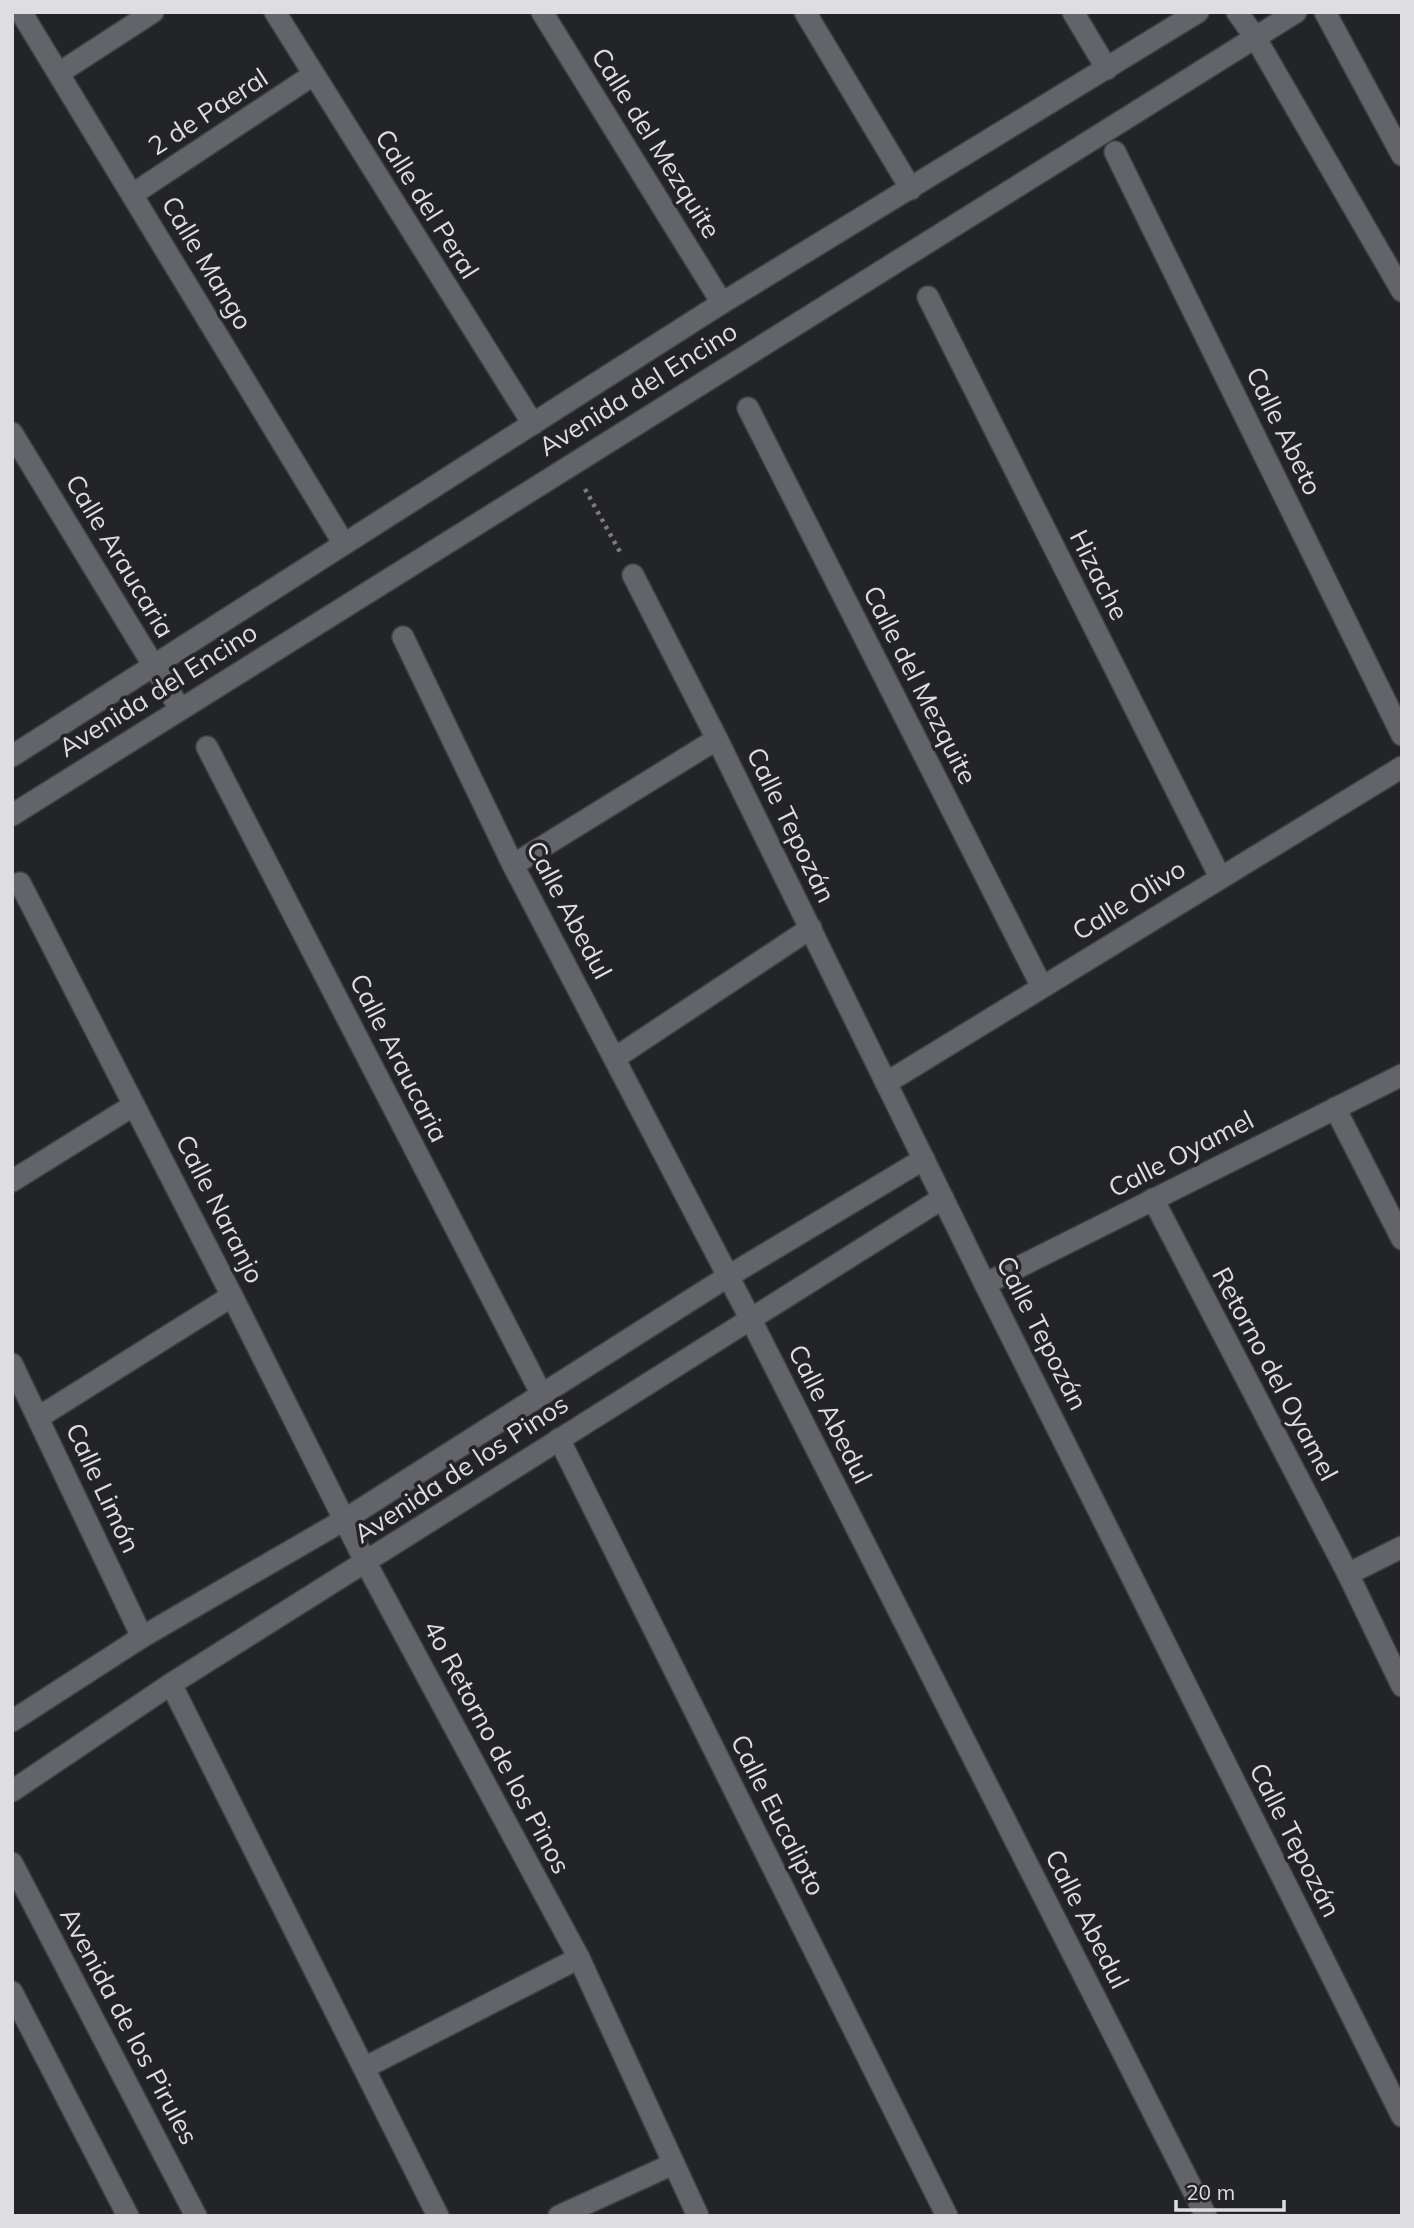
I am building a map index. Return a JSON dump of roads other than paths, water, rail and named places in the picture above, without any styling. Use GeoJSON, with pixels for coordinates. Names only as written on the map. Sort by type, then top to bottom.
{"type":"FeatureCollection","features":[{"type":"Feature","properties":{"kind":"street","name":"Calle Mango"},"geometry":{"type":"LineString","coordinates":[[21,12],[344,544]]}},
{"type":"Feature","properties":{"kind":"street"},"geometry":{"type":"LineString","coordinates":[[59,73],[153,12]]}},
{"type":"Feature","properties":{"kind":"street","name":"Calle del Peral"},"geometry":{"type":"LineString","coordinates":[[275,12],[533,424]]}},
{"type":"Feature","properties":{"kind":"street","name":"Calle del Mezquite"},"geometry":{"type":"LineString","coordinates":[[542,12],[722,303]]}},
{"type":"Feature","properties":{"kind":"street"},"geometry":{"type":"LineString","coordinates":[[805,12],[911,189]]}},
{"type":"Feature","properties":{"kind":"street"},"geometry":{"type":"LineString","coordinates":[[1073,12],[1107,69]]}},
{"type":"Feature","properties":{"kind":"street","name":"Avenida del Encino"},"geometry":{"type":"LineString","coordinates":[[12,756],[722,303],[1198,12]]}},
{"type":"Feature","properties":{"kind":"street"},"geometry":{"type":"LineString","coordinates":[[1237,12],[1255,37],[1402,291]]}},
{"type":"Feature","properties":{"kind":"street","name":"Avenida del Encino"},"geometry":{"type":"LineString","coordinates":[[12,815],[1296,12]]}},
{"type":"Feature","properties":{"kind":"street"},"geometry":{"type":"LineString","coordinates":[[1325,12],[1402,155]]}},
{"type":"Feature","properties":{"kind":"street","name":"2 de Paeral"},"geometry":{"type":"LineString","coordinates":[[133,194],[313,75]]}},
{"type":"Feature","properties":{"kind":"street","name":"Calle Abeto"},"geometry":{"type":"LineString","coordinates":[[1115,152],[1402,735]]}},
{"type":"Feature","properties":{"kind":"street","name":"Hizache"},"geometry":{"type":"LineString","coordinates":[[928,297],[1220,877]]}},
{"type":"Feature","properties":{"kind":"street","name":"Calle del Mezquite"},"geometry":{"type":"LineString","coordinates":[[748,408],[1042,987]]}},
{"type":"Feature","properties":{"kind":"street","name":"Calle Araucaria"},"geometry":{"type":"LineString","coordinates":[[12,433],[180,709]]}},
{"type":"Feature","properties":{"kind":"street","name":"Calle Tepozán"},"geometry":{"type":"LineString","coordinates":[[633,575],[718,738],[985,1284],[1402,2116]]}},
{"type":"Feature","properties":{"kind":"street","name":"Calle Abedul"},"geometry":{"type":"LineString","coordinates":[[403,637],[513,865],[750,1318],[1206,2216]]}},
{"type":"Feature","properties":{"kind":"street"},"geometry":{"type":"LineString","coordinates":[[513,865],[718,738]]}},
{"type":"Feature","properties":{"kind":"street","name":"Calle Araucaria"},"geometry":{"type":"LineString","coordinates":[[207,747],[542,1395]]}},
{"type":"Feature","properties":{"kind":"street","name":"Calle Olivo"},"geometry":{"type":"LineString","coordinates":[[886,1083],[1402,766]]}},
{"type":"Feature","properties":{"kind":"street","name":"Calle Naranjo"},"geometry":{"type":"LineString","coordinates":[[20,883],[366,1563]]}},
{"type":"Feature","properties":{"kind":"street"},"geometry":{"type":"LineString","coordinates":[[615,1058],[811,928]]}},
{"type":"Feature","properties":{"kind":"street","name":"Calle Oyamel"},"geometry":{"type":"LineString","coordinates":[[985,1284],[1402,1074]]}},
{"type":"Feature","properties":{"kind":"street"},"geometry":{"type":"LineString","coordinates":[[12,1181],[134,1105]]}},
{"type":"Feature","properties":{"kind":"street"},"geometry":{"type":"LineString","coordinates":[[1335,1108],[1402,1239]]}},
{"type":"Feature","properties":{"kind":"street","name":"Avenida de los Pinos"},"geometry":{"type":"LineString","coordinates":[[12,1721],[142,1637],[344,1520],[727,1277],[924,1159]]}},
{"type":"Feature","properties":{"kind":"street","name":"Avenida de los Pinos"},"geometry":{"type":"LineString","coordinates":[[12,1791],[171,1684],[943,1198]]}},
{"type":"Feature","properties":{"kind":"street","name":"Retorno del Oyamel"},"geometry":{"type":"LineString","coordinates":[[1153,1199],[1348,1574],[1402,1686]]}},
{"type":"Feature","properties":{"kind":"street"},"geometry":{"type":"LineString","coordinates":[[39,1417],[232,1296]]}},
{"type":"Feature","properties":{"kind":"street","name":"Calle Limón"},"geometry":{"type":"LineString","coordinates":[[12,1364],[142,1637]]}},
{"type":"Feature","properties":{"kind":"street","name":"Calle Eucalipto"},"geometry":{"type":"LineString","coordinates":[[559,1438],[947,2216]]}},
{"type":"Feature","properties":{"kind":"street"},"geometry":{"type":"LineString","coordinates":[[1348,1574],[1402,1547]]}},
{"type":"Feature","properties":{"kind":"street","name":"4o Retorno de los Pinos"},"geometry":{"type":"LineString","coordinates":[[366,1563],[579,1958],[698,2216]]}},
{"type":"Feature","properties":{"kind":"street"},"geometry":{"type":"LineString","coordinates":[[171,1684],[436,2212]]}},
{"type":"Feature","properties":{"kind":"street","name":"Avenida de los Pirules"},"geometry":{"type":"LineString","coordinates":[[12,1863],[196,2216]]}},
{"type":"Feature","properties":{"kind":"street"},"geometry":{"type":"LineString","coordinates":[[364,2068],[579,1958]]}},
{"type":"Feature","properties":{"kind":"street"},"geometry":{"type":"LineString","coordinates":[[12,1992],[128,2216]]}},
{"type":"Feature","properties":{"kind":"street"},"geometry":{"type":"LineString","coordinates":[[559,2216],[673,2164]]}}]}
